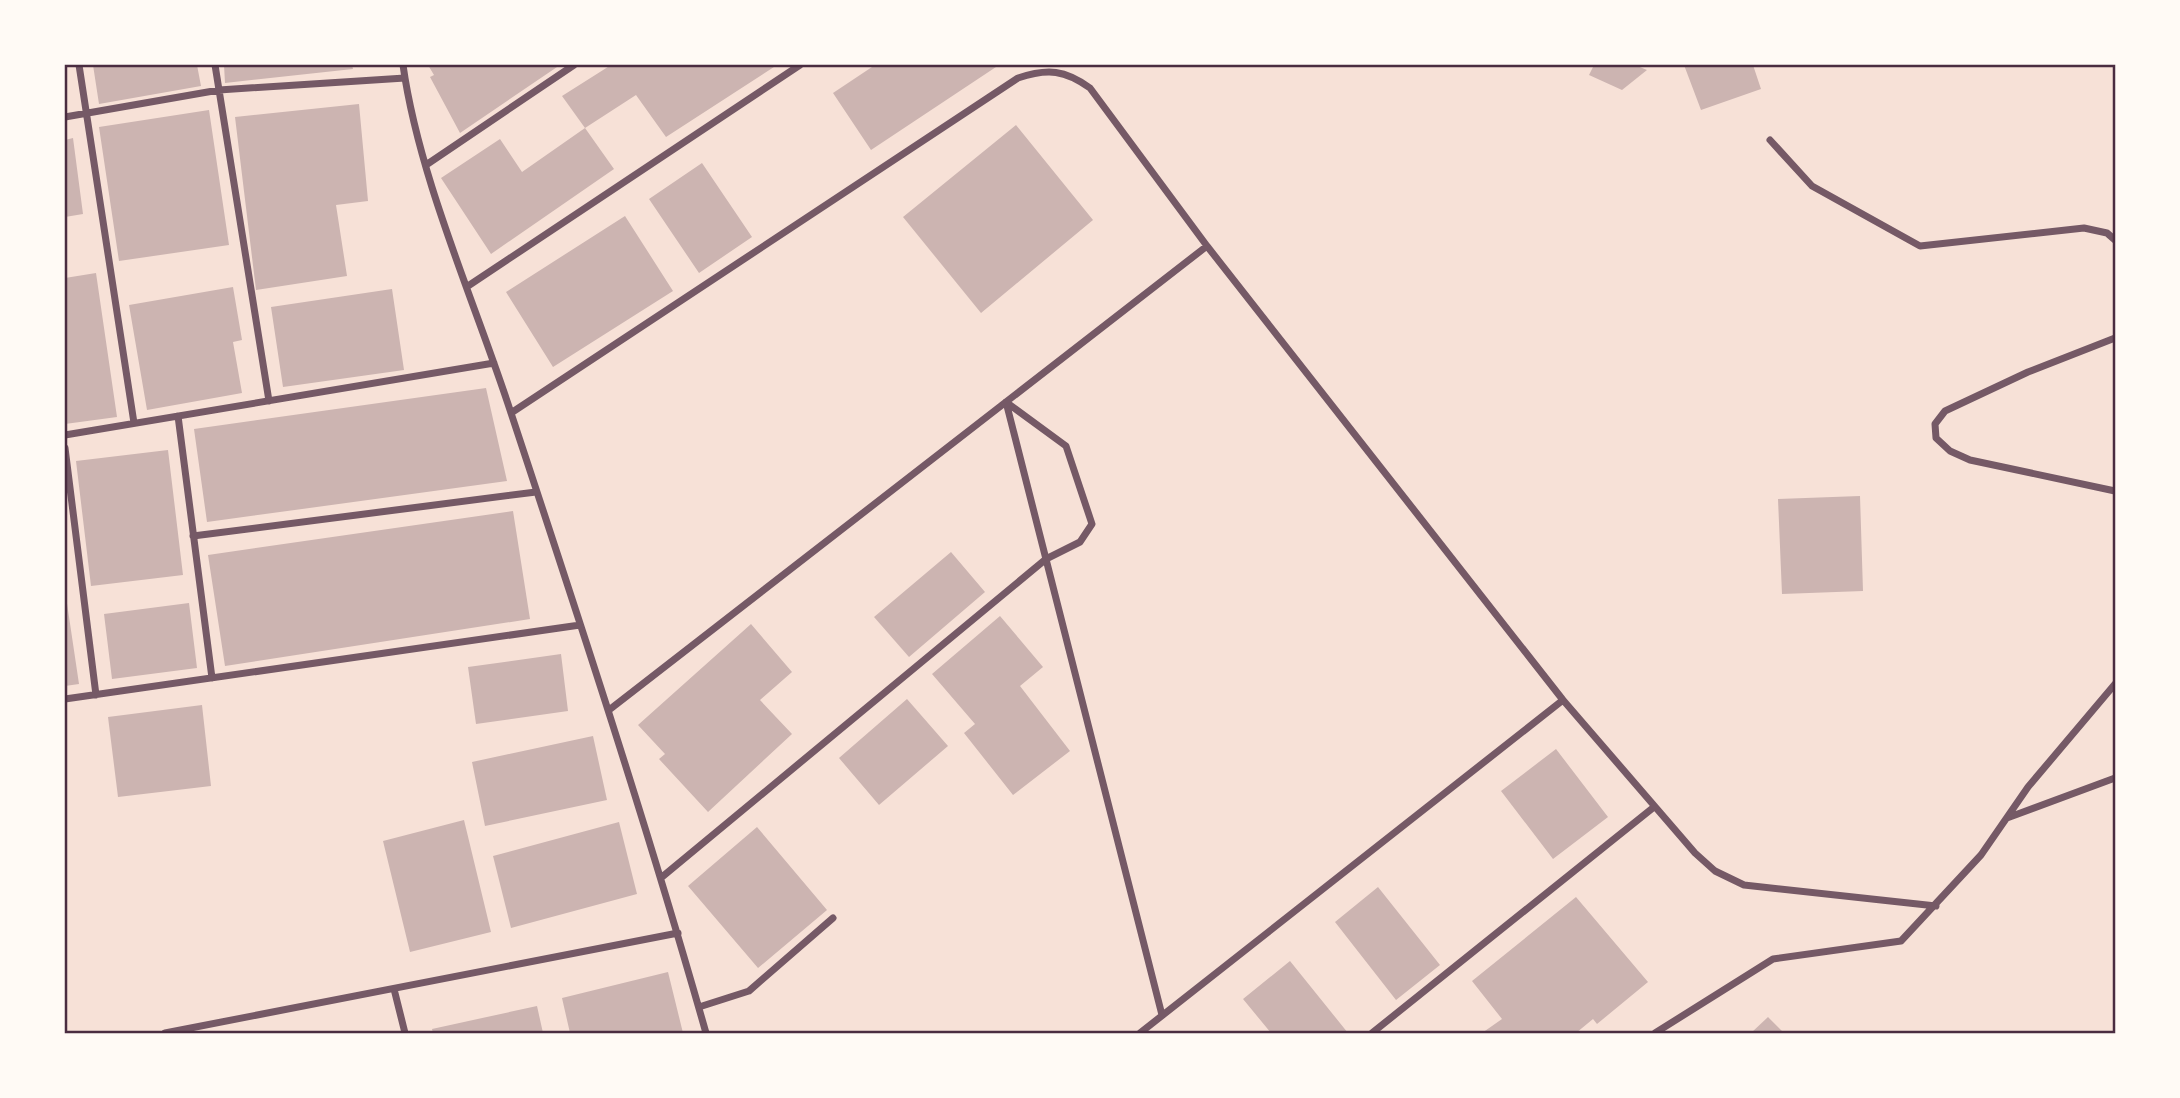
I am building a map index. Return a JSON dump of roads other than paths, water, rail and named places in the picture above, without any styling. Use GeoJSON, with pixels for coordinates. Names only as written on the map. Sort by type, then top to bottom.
{"type":"FeatureCollection","features":[{"type":"Feature","properties":{"kind":"street"},"geometry":{"type":"LineString","coordinates":[[79,65],[134,423]]}},
{"type":"Feature","properties":{"kind":"street"},"geometry":{"type":"LineString","coordinates":[[215,65],[269,401]]}},
{"type":"Feature","properties":{"kind":"street"},"geometry":{"type":"LineString","coordinates":[[403,65],[426,165],[609,710],[662,877],[706,1033]]}},
{"type":"Feature","properties":{"kind":"street"},"geometry":{"type":"LineString","coordinates":[[426,165],[574,65]]}},
{"type":"Feature","properties":{"kind":"street"},"geometry":{"type":"LineString","coordinates":[[468,286],[800,65]]}},
{"type":"Feature","properties":{"kind":"street"},"geometry":{"type":"LineString","coordinates":[[511,413],[1018,78],[1051,70],[1073,76],[1090,88],[1207,246],[1563,700],[1654,807],[1715,872],[1744,885],[1936,906]]}},
{"type":"Feature","properties":{"kind":"street"},"geometry":{"type":"LineString","coordinates":[[65,117],[219,90],[405,78]]}},
{"type":"Feature","properties":{"kind":"street"},"geometry":{"type":"LineString","coordinates":[[1770,139],[1812,186],[1920,246],[2084,228],[2107,233],[2115,240]]}},
{"type":"Feature","properties":{"kind":"street"},"geometry":{"type":"LineString","coordinates":[[609,710],[1207,246]]}},
{"type":"Feature","properties":{"kind":"street"},"geometry":{"type":"LineString","coordinates":[[2115,338],[2028,372],[1944,411],[1935,424],[1936,438],[1950,451],[1970,460],[2115,491]]}},
{"type":"Feature","properties":{"kind":"street"},"geometry":{"type":"LineString","coordinates":[[65,435],[494,363]]}},
{"type":"Feature","properties":{"kind":"street"},"geometry":{"type":"LineString","coordinates":[[1006,402],[1163,1015]]}},
{"type":"Feature","properties":{"kind":"street"},"geometry":{"type":"LineString","coordinates":[[662,877],[1046,559],[1080,542],[1092,524],[1066,446],[1006,402]]}},
{"type":"Feature","properties":{"kind":"street"},"geometry":{"type":"LineString","coordinates":[[178,416],[212,678]]}},
{"type":"Feature","properties":{"kind":"street"},"geometry":{"type":"LineString","coordinates":[[65,448],[96,695]]}},
{"type":"Feature","properties":{"kind":"street"},"geometry":{"type":"LineString","coordinates":[[194,536],[536,492]]}},
{"type":"Feature","properties":{"kind":"street"},"geometry":{"type":"LineString","coordinates":[[65,699],[580,625]]}},
{"type":"Feature","properties":{"kind":"street"},"geometry":{"type":"LineString","coordinates":[[1655,1033],[1773,959],[1901,941],[1981,855],[2006,818],[2115,684]]}},
{"type":"Feature","properties":{"kind":"street"},"geometry":{"type":"LineString","coordinates":[[1140,1033],[1563,700]]}},
{"type":"Feature","properties":{"kind":"street"},"geometry":{"type":"LineString","coordinates":[[2006,818],[2115,778]]}},
{"type":"Feature","properties":{"kind":"street"},"geometry":{"type":"LineString","coordinates":[[1371,1033],[1654,807]]}},
{"type":"Feature","properties":{"kind":"street"},"geometry":{"type":"LineString","coordinates":[[699,1007],[749,991],[833,918]]}},
{"type":"Feature","properties":{"kind":"street"},"geometry":{"type":"LineString","coordinates":[[165,1033],[203,1030],[678,933]]}},
{"type":"Feature","properties":{"kind":"street"},"geometry":{"type":"LineString","coordinates":[[394,989],[405,1033]]}}]}
